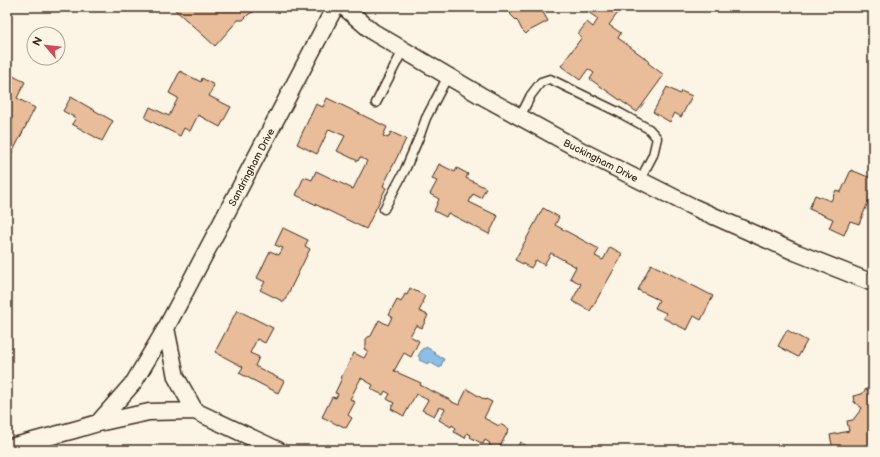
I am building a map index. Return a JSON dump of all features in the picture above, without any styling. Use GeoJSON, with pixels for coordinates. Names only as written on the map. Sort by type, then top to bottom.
{"type":"FeatureCollection","features":[{"type":"Feature","properties":{"kind":"street","name":"Sandringham Drive"},"geometry":{"type":"LineString","coordinates":[[98,423],[134,382],[166,328],[335,7]]}},
{"type":"Feature","properties":{"kind":"street","name":"Buckingham Drive"},"geometry":{"type":"LineString","coordinates":[[344,7],[373,32],[582,151],[691,206],[795,252],[873,283]]}},
{"type":"Feature","properties":{"kind":"street"},"geometry":{"type":"LineString","coordinates":[[166,328],[176,377],[195,411]]}},
{"type":"Feature","properties":{"kind":"street"},"geometry":{"type":"LineString","coordinates":[[7,448],[98,423],[149,412],[195,411],[278,450]]}},
{"type":"Feature","properties":{"kind":"lane"},"geometry":{"type":"LineString","coordinates":[[376,103],[403,50]]}},
{"type":"Feature","properties":{"kind":"lane"},"geometry":{"type":"LineString","coordinates":[[384,209],[405,170],[426,118],[448,76]]}},
{"type":"Feature","properties":{"kind":"lane"},"geometry":{"type":"LineString","coordinates":[[520,117],[531,95],[541,82],[550,79],[620,113],[649,129],[657,138],[653,155],[640,180]]}},
{"type":"Feature","properties":{"kind":"water"},"geometry":{"type":"Polygon","coordinates":[[[426,347],[435,352],[434,354],[444,359],[440,368],[429,362],[428,364],[419,360],[420,358],[418,356],[423,348],[425,349],[426,347]]]}},
{"type":"Feature","properties":{"kind":"building"},"geometry":{"type":"Polygon","coordinates":[[[172,7],[258,7],[243,20],[238,20],[215,46],[172,7]]]}},
{"type":"Feature","properties":{"kind":"building"},"geometry":{"type":"Polygon","coordinates":[[[511,7],[540,7],[548,21],[526,34],[518,22],[510,14],[513,11],[511,7]]]}},
{"type":"Feature","properties":{"kind":"building"},"geometry":{"type":"Polygon","coordinates":[[[585,7],[622,7],[609,25],[621,33],[618,38],[649,61],[648,63],[664,75],[637,112],[590,79],[594,73],[588,69],[580,80],[561,66],[582,37],[578,34],[587,22],[593,27],[598,19],[584,9],[585,7]]]}},
{"type":"Feature","properties":{"kind":"building"},"geometry":{"type":"Polygon","coordinates":[[[180,71],[201,82],[202,78],[214,85],[209,96],[231,107],[220,127],[198,115],[190,131],[184,128],[180,136],[145,118],[150,107],[169,116],[178,98],[169,93],[180,71]]]}},
{"type":"Feature","properties":{"kind":"building"},"geometry":{"type":"Polygon","coordinates":[[[7,73],[25,82],[17,98],[35,108],[11,155],[7,153],[7,73]]]}},
{"type":"Feature","properties":{"kind":"building"},"geometry":{"type":"Polygon","coordinates":[[[667,87],[680,94],[681,91],[692,96],[681,117],[675,113],[670,122],[653,112],[667,87]]]}},
{"type":"Feature","properties":{"kind":"building"},"geometry":{"type":"Polygon","coordinates":[[[71,97],[113,121],[102,141],[72,124],[76,118],[63,111],[71,97]]]}},
{"type":"Feature","properties":{"kind":"building"},"geometry":{"type":"Polygon","coordinates":[[[327,98],[387,127],[383,136],[388,138],[391,132],[406,139],[383,186],[386,188],[366,229],[296,195],[304,177],[312,180],[316,171],[353,189],[367,161],[360,157],[358,161],[337,151],[345,136],[329,129],[317,154],[297,144],[316,104],[323,107],[327,98]]]}},
{"type":"Feature","properties":{"kind":"building"},"geometry":{"type":"Polygon","coordinates":[[[439,164],[455,172],[457,168],[468,174],[466,178],[486,188],[481,198],[473,194],[469,202],[498,216],[489,234],[448,213],[446,217],[434,211],[439,199],[430,194],[437,181],[432,179],[439,164]]]}},
{"type":"Feature","properties":{"kind":"building"},"geometry":{"type":"Polygon","coordinates":[[[851,170],[873,179],[873,202],[869,200],[859,224],[850,221],[844,235],[829,228],[833,219],[809,209],[815,195],[831,201],[836,190],[841,192],[851,170]]]}},
{"type":"Feature","properties":{"kind":"building"},"geometry":{"type":"Polygon","coordinates":[[[543,208],[559,217],[555,225],[599,249],[595,256],[603,260],[610,247],[623,254],[590,311],[572,301],[581,284],[570,278],[576,267],[551,253],[544,265],[536,260],[531,268],[515,260],[543,208]]]}},
{"type":"Feature","properties":{"kind":"building"},"geometry":{"type":"Polygon","coordinates":[[[283,228],[308,240],[305,246],[310,249],[284,302],[260,290],[265,282],[257,278],[270,251],[279,255],[283,248],[275,245],[283,228]]]}},
{"type":"Feature","properties":{"kind":"building"},"geometry":{"type":"Polygon","coordinates":[[[651,264],[713,296],[701,320],[694,316],[687,330],[663,318],[666,313],[655,308],[659,300],[638,290],[651,264]]]}},
{"type":"Feature","properties":{"kind":"building"},"geometry":{"type":"Polygon","coordinates":[[[410,288],[425,296],[419,311],[428,315],[422,328],[416,325],[410,336],[419,341],[411,357],[404,353],[394,371],[421,383],[420,385],[459,405],[467,389],[485,400],[486,399],[492,402],[484,418],[499,426],[500,424],[509,429],[498,450],[489,445],[490,443],[485,440],[483,444],[470,437],[471,435],[467,433],[465,438],[454,432],[456,428],[452,425],[451,427],[439,420],[445,409],[439,407],[434,416],[422,410],[428,400],[416,394],[404,416],[391,409],[394,403],[387,399],[390,394],[385,391],[383,395],[371,389],[373,385],[361,378],[350,399],[355,402],[348,415],[352,418],[346,428],[322,417],[332,397],[336,398],[338,394],[335,393],[354,353],[364,358],[368,351],[364,349],[366,339],[371,336],[379,320],[388,325],[392,317],[389,315],[397,300],[401,302],[405,294],[407,295],[410,288]]]}},
{"type":"Feature","properties":{"kind":"building"},"geometry":{"type":"Polygon","coordinates":[[[237,310],[273,328],[265,343],[257,339],[250,353],[259,357],[255,366],[284,381],[278,393],[239,373],[243,367],[215,352],[237,310]]]}},
{"type":"Feature","properties":{"kind":"building"},"geometry":{"type":"Polygon","coordinates":[[[787,330],[807,341],[798,357],[778,346],[787,330]]]}},
{"type":"Feature","properties":{"kind":"building"},"geometry":{"type":"Polygon","coordinates":[[[866,389],[872,394],[873,397],[873,447],[871,450],[833,450],[830,435],[849,431],[847,421],[853,420],[862,408],[854,402],[853,396],[862,394],[866,389]]]}},
{"type":"Feature","properties":{"kind":"building"},"geometry":{"type":"Polygon","coordinates":[[[520,442],[534,450],[516,450],[520,442]]]}}]}
